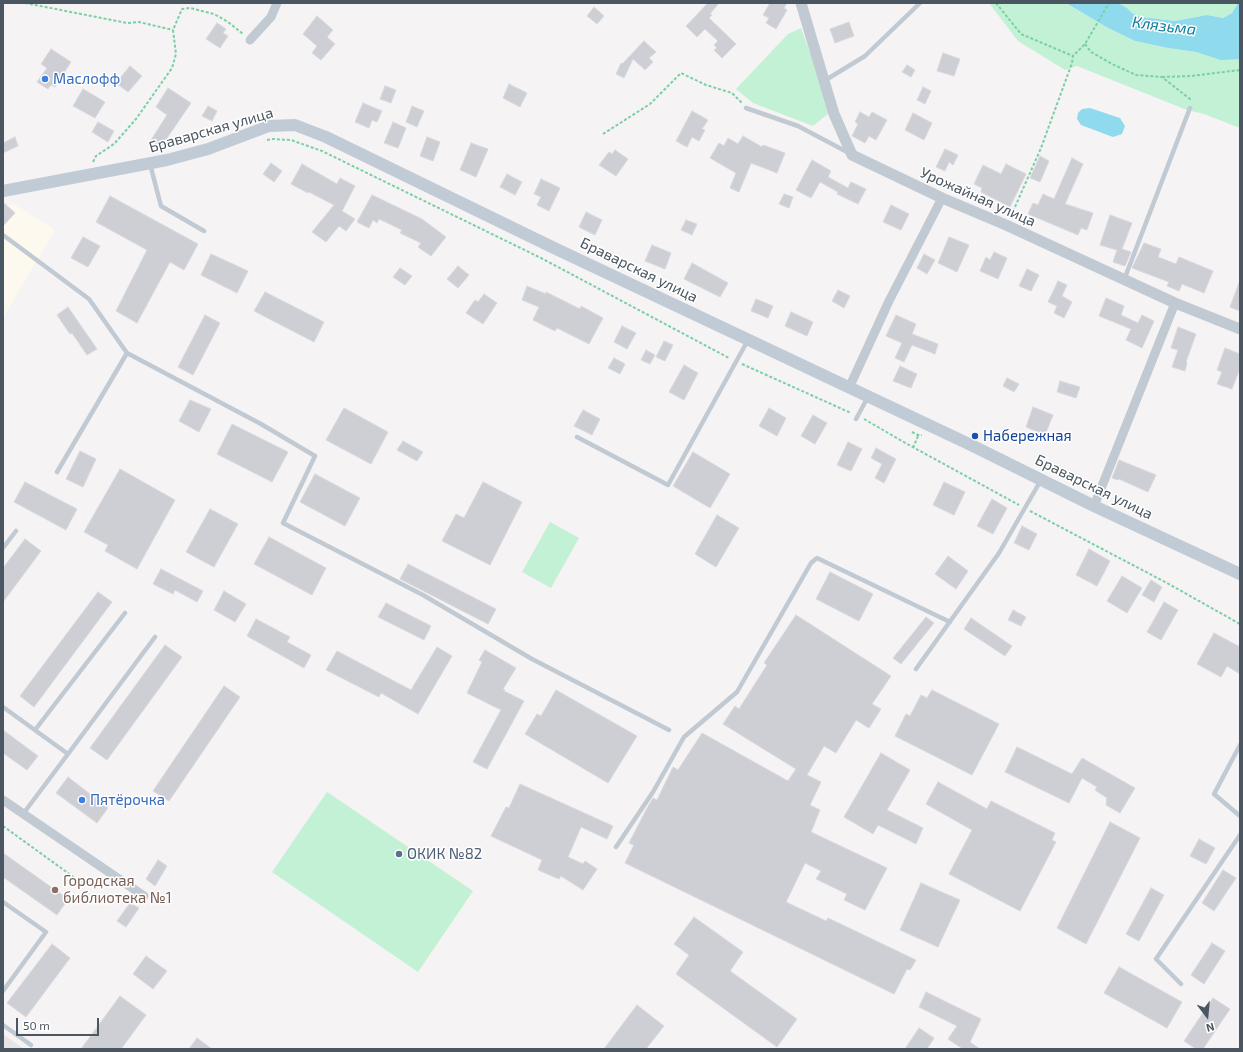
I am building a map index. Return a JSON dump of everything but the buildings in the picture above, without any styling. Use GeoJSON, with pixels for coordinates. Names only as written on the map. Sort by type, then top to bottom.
{"type":"FeatureCollection","features":[{"type":"Feature","properties":{"kind":"main road","name":"Браварская улица"},"geometry":{"type":"LineString","coordinates":[[3,191],[150,164],[208,149],[269,126],[295,125],[333,140],[748,340],[977,448],[1094,506],[1240,574]]}},
{"type":"Feature","properties":{"kind":"street"},"geometry":{"type":"LineString","coordinates":[[250,40],[271,17],[276,3]]}},
{"type":"Feature","properties":{"kind":"street"},"geometry":{"type":"LineString","coordinates":[[801,3],[834,114],[852,155]]}},
{"type":"Feature","properties":{"kind":"street","name":"Урожайная улица"},"geometry":{"type":"LineString","coordinates":[[852,155],[942,198],[1006,225],[1175,303],[1240,329]]}},
{"type":"Feature","properties":{"kind":"street"},"geometry":{"type":"LineString","coordinates":[[849,388],[889,301],[942,198]]}},
{"type":"Feature","properties":{"kind":"street"},"geometry":{"type":"LineString","coordinates":[[1094,506],[1175,303]]}},
{"type":"Feature","properties":{"kind":"street"},"geometry":{"type":"LineString","coordinates":[[3,800],[144,896]]}},
{"type":"Feature","properties":{"kind":"lane"},"geometry":{"type":"LineString","coordinates":[[824,81],[865,56],[920,3]]}},
{"type":"Feature","properties":{"kind":"lane"},"geometry":{"type":"LineString","coordinates":[[746,108],[798,126],[852,155]]}},
{"type":"Feature","properties":{"kind":"lane"},"geometry":{"type":"LineString","coordinates":[[1124,280],[1190,108]]}},
{"type":"Feature","properties":{"kind":"lane"},"geometry":{"type":"LineString","coordinates":[[150,164],[161,206],[204,231]]}},
{"type":"Feature","properties":{"kind":"lane"},"geometry":{"type":"LineString","coordinates":[[3,235],[89,299],[127,353],[261,424],[315,456],[283,523],[423,595],[532,658],[669,730]]}},
{"type":"Feature","properties":{"kind":"lane"},"geometry":{"type":"LineString","coordinates":[[577,437],[668,485],[748,340]]}},
{"type":"Feature","properties":{"kind":"lane"},"geometry":{"type":"LineString","coordinates":[[57,472],[127,353]]}},
{"type":"Feature","properties":{"kind":"lane"},"geometry":{"type":"LineString","coordinates":[[857,418],[868,397]]}},
{"type":"Feature","properties":{"kind":"lane"},"geometry":{"type":"LineString","coordinates":[[916,669],[999,553],[1041,480]]}},
{"type":"Feature","properties":{"kind":"lane"},"geometry":{"type":"LineString","coordinates":[[3,548],[16,531]]}},
{"type":"Feature","properties":{"kind":"lane"},"geometry":{"type":"LineString","coordinates":[[616,848],[653,792],[684,737],[737,692],[811,563],[817,558],[950,622]]}},
{"type":"Feature","properties":{"kind":"lane"},"geometry":{"type":"LineString","coordinates":[[35,730],[125,612]]}},
{"type":"Feature","properties":{"kind":"lane"},"geometry":{"type":"LineString","coordinates":[[23,814],[155,637]]}},
{"type":"Feature","properties":{"kind":"lane"},"geometry":{"type":"LineString","coordinates":[[3,708],[68,754]]}},
{"type":"Feature","properties":{"kind":"lane"},"geometry":{"type":"LineString","coordinates":[[1240,745],[1214,794],[1240,816]]}},
{"type":"Feature","properties":{"kind":"lane"},"geometry":{"type":"LineString","coordinates":[[1181,984],[1156,960],[1240,835]]}},
{"type":"Feature","properties":{"kind":"lane"},"geometry":{"type":"LineString","coordinates":[[3,902],[46,932],[3,991]]}},
{"type":"Feature","properties":{"kind":"lane"},"geometry":{"type":"LineString","coordinates":[[3,1025],[31,1044]]}},
{"type":"Feature","properties":{"kind":"path"},"geometry":{"type":"LineString","coordinates":[[25,3],[127,23],[139,22],[173,30]]}},
{"type":"Feature","properties":{"kind":"path"},"geometry":{"type":"LineString","coordinates":[[996,3],[1021,34],[1073,56]]}},
{"type":"Feature","properties":{"kind":"path"},"geometry":{"type":"LineString","coordinates":[[1006,225],[1041,148],[1072,63],[1073,56],[1085,44],[1109,3]]}},
{"type":"Feature","properties":{"kind":"path"},"geometry":{"type":"LineString","coordinates":[[89,175],[96,156],[114,144],[136,119],[172,68],[176,54],[173,30],[182,9],[190,8],[214,14],[228,22],[250,40]]}},
{"type":"Feature","properties":{"kind":"path"},"geometry":{"type":"LineString","coordinates":[[1085,44],[1091,52],[1136,75],[1162,77],[1191,76],[1240,70]]}},
{"type":"Feature","properties":{"kind":"path"},"geometry":{"type":"LineString","coordinates":[[603,134],[650,104],[681,73],[706,85],[732,93],[746,108]]}},
{"type":"Feature","properties":{"kind":"path"},"geometry":{"type":"LineString","coordinates":[[1162,77],[1190,99],[1190,108]]}},
{"type":"Feature","properties":{"kind":"path"},"geometry":{"type":"LineString","coordinates":[[265,140],[291,140],[322,151],[541,258],[736,361],[857,418],[1167,583],[1240,624]]}},
{"type":"Feature","properties":{"kind":"path"},"geometry":{"type":"LineString","coordinates":[[913,448],[918,436]]}},
{"type":"Feature","properties":{"kind":"path"},"geometry":{"type":"LineString","coordinates":[[3,826],[79,881]]}},
{"type":"Feature","properties":{"kind":"shaded area"},"geometry":{"type":"Polygon","coordinates":[[[14,204],[55,230],[3,318],[3,208],[14,204]]]}},
{"type":"Feature","properties":{"kind":"shaded area"},"geometry":{"type":"Polygon","coordinates":[[[3,1034],[24,1049],[3,1049],[3,1034]]]}},
{"type":"Feature","properties":{"kind":"green space"},"geometry":{"type":"Polygon","coordinates":[[[989,3],[1066,3],[1108,28],[1135,41],[1196,52],[1221,59],[1240,59],[1240,128],[1204,114],[1187,110],[1077,66],[1065,70],[1018,41],[989,3]]]}},
{"type":"Feature","properties":{"kind":"green space"},"geometry":{"type":"Polygon","coordinates":[[[1118,3],[1238,3],[1232,13],[1223,18],[1207,15],[1175,21],[1141,17],[1132,13],[1118,3]]]}},
{"type":"Feature","properties":{"kind":"green space"},"geometry":{"type":"Polygon","coordinates":[[[801,28],[821,82],[830,112],[813,126],[753,103],[736,89],[788,34],[801,28]]]}},
{"type":"Feature","properties":{"kind":"green space"},"geometry":{"type":"Polygon","coordinates":[[[550,522],[579,538],[551,588],[522,572],[550,522]]]}},
{"type":"Feature","properties":{"kind":"green space"},"geometry":{"type":"Polygon","coordinates":[[[327,792],[473,891],[418,972],[272,872],[327,792]]]}},
{"type":"Feature","properties":{"kind":"water","name":"Клязьма"},"geometry":{"type":"Polygon","coordinates":[[[1066,3],[1118,3],[1132,13],[1141,17],[1175,21],[1207,15],[1223,18],[1232,13],[1238,3],[1240,3],[1240,59],[1221,60],[1196,52],[1135,41],[1108,28],[1066,3]]]}},
{"type":"Feature","properties":{"kind":"water"},"geometry":{"type":"Polygon","coordinates":[[[1090,108],[1120,118],[1125,126],[1122,134],[1113,137],[1081,125],[1077,119],[1078,113],[1082,109],[1090,108]]]}},
{"type":"Feature","properties":{"kind":"place","name":"Маслофф"},"geometry":{"type":"Point","coordinates":[45,79]}},
{"type":"Feature","properties":{"kind":"place","name":"Набережная"},"geometry":{"type":"Point","coordinates":[975,436]}},
{"type":"Feature","properties":{"kind":"place","name":"Пятёрочка"},"geometry":{"type":"Point","coordinates":[82,800]}},
{"type":"Feature","properties":{"kind":"place","name":"ОКИК №82"},"geometry":{"type":"Point","coordinates":[399,854]}},
{"type":"Feature","properties":{"kind":"place","name":"Городская библиотека №1"},"geometry":{"type":"Point","coordinates":[55,890]}}]}
